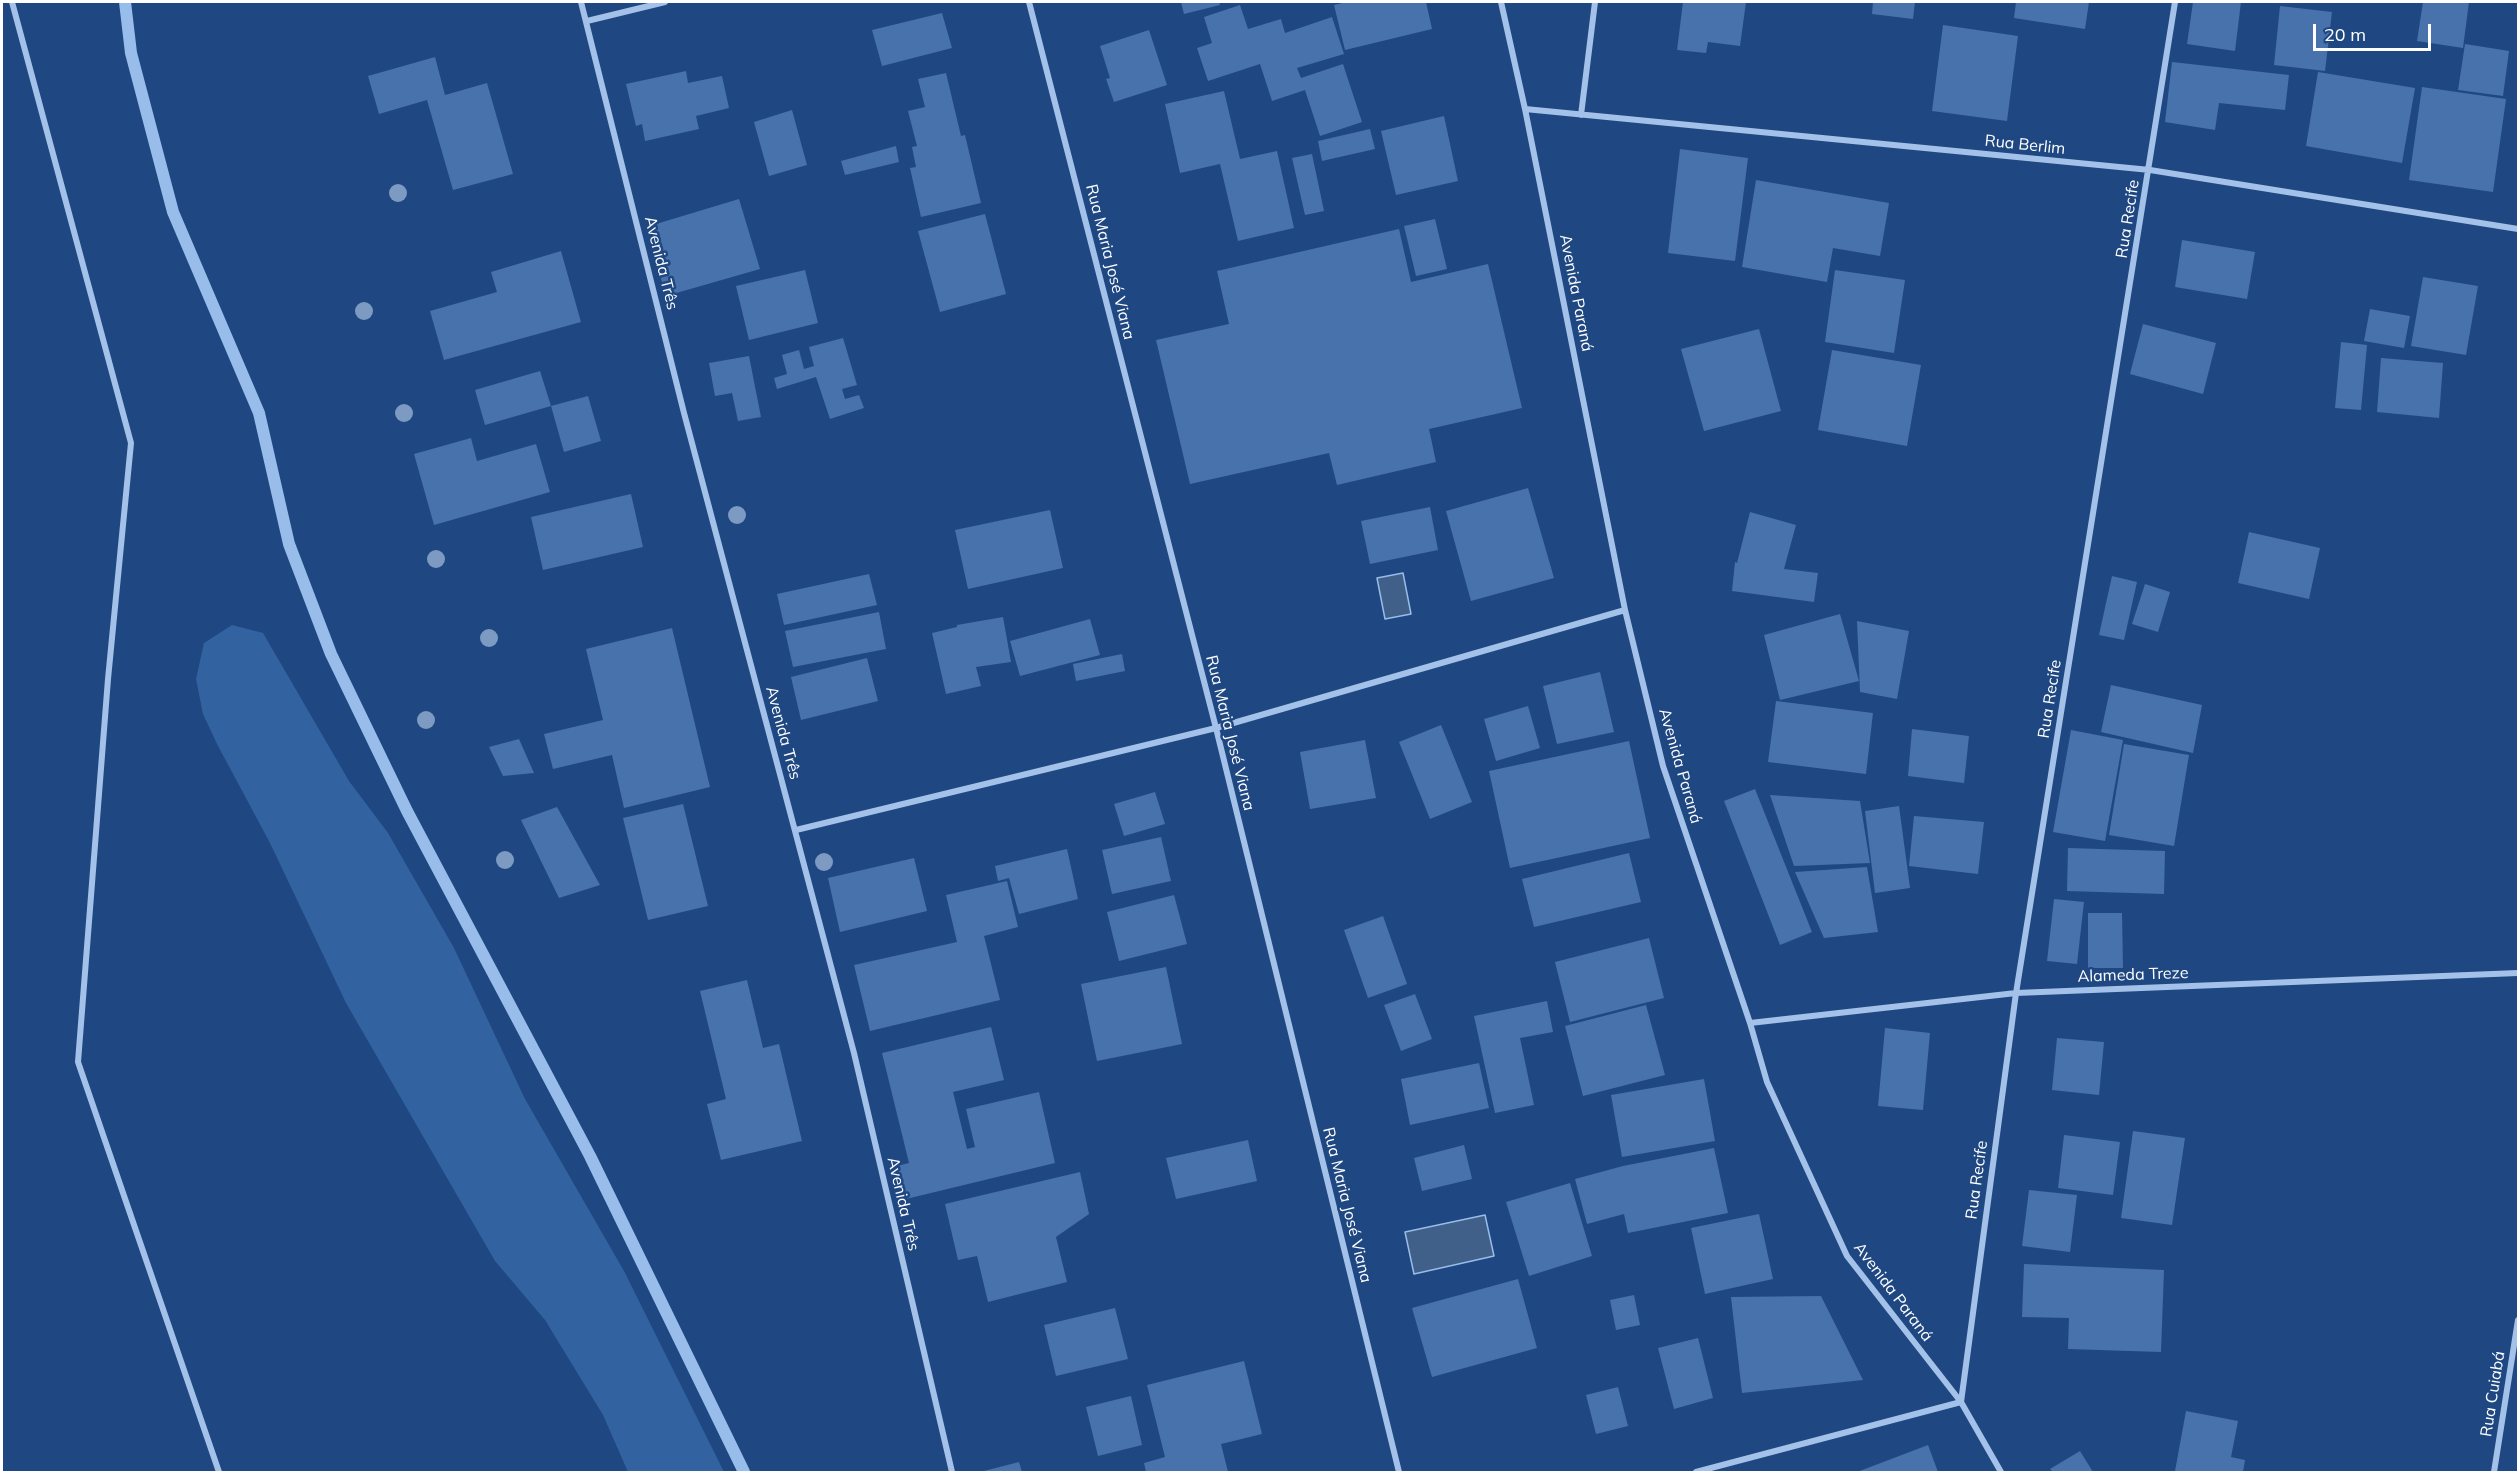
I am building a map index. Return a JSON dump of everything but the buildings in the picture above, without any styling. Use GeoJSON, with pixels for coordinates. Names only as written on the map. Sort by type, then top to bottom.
{"type":"FeatureCollection","features":[{"type":"Feature","properties":{"kind":"street"},"geometry":{"type":"LineString","coordinates":[[12,2],[131,443],[108,679],[78,1062],[219,1473]]}},
{"type":"Feature","properties":{"kind":"street","name":"Avenida Três"},"geometry":{"type":"LineString","coordinates":[[581,2],[684,413],[854,1053],[952,1473]]}},
{"type":"Feature","properties":{"kind":"street"},"geometry":{"type":"LineString","coordinates":[[587,21],[665,2]]}},
{"type":"Feature","properties":{"kind":"street","name":"Rua Maria José Viana"},"geometry":{"type":"LineString","coordinates":[[1029,2],[1216,728],[1399,1473]]}},
{"type":"Feature","properties":{"kind":"street","name":"Avenida Paraná"},"geometry":{"type":"LineString","coordinates":[[1501,2],[1525,109],[1625,610],[1663,766],[1750,1023],[1767,1082],[1847,1256],[1961,1402],[2001,1473]]}},
{"type":"Feature","properties":{"kind":"street"},"geometry":{"type":"LineString","coordinates":[[1581,115],[1595,2]]}},
{"type":"Feature","properties":{"kind":"street","name":"Rua Recife"},"geometry":{"type":"LineString","coordinates":[[1961,1402],[2016,993],[2150,170],[2175,2]]}},
{"type":"Feature","properties":{"kind":"street","name":"Rua Berlim"},"geometry":{"type":"LineString","coordinates":[[1525,109],[2150,170],[2518,229]]}},
{"type":"Feature","properties":{"kind":"street"},"geometry":{"type":"LineString","coordinates":[[796,830],[1216,728],[1625,610]]}},
{"type":"Feature","properties":{"kind":"street","name":"Alameda Treze"},"geometry":{"type":"LineString","coordinates":[[1750,1023],[2016,993],[2518,973]]}},
{"type":"Feature","properties":{"kind":"street","name":"Rua Cuiabá"},"geometry":{"type":"LineString","coordinates":[[2494,1473],[2518,1320]]}},
{"type":"Feature","properties":{"kind":"street"},"geometry":{"type":"LineString","coordinates":[[1696,1473],[1961,1402]]}},
{"type":"Feature","properties":{"kind":"shaded area"},"geometry":{"type":"Polygon","coordinates":[[[1403,573],[1411,614],[1385,619],[1377,578],[1403,573]]]}},
{"type":"Feature","properties":{"kind":"shaded area"},"geometry":{"type":"Polygon","coordinates":[[[232,625],[263,633],[349,781],[388,833],[454,948],[525,1099],[624,1271],[724,1472],[628,1472],[603,1415],[545,1320],[495,1261],[346,1003],[270,843],[203,714],[196,679],[204,643],[232,625]]]}},
{"type":"Feature","properties":{"kind":"shaded area"},"geometry":{"type":"Polygon","coordinates":[[[1485,1215],[1494,1256],[1414,1274],[1405,1232],[1485,1215]]]}},
{"type":"Feature","properties":{"kind":"waterway"},"geometry":{"type":"LineString","coordinates":[[125,2],[131,53],[173,212],[259,413],[289,544],[331,654],[407,811],[590,1156],[744,1472]]}}]}
